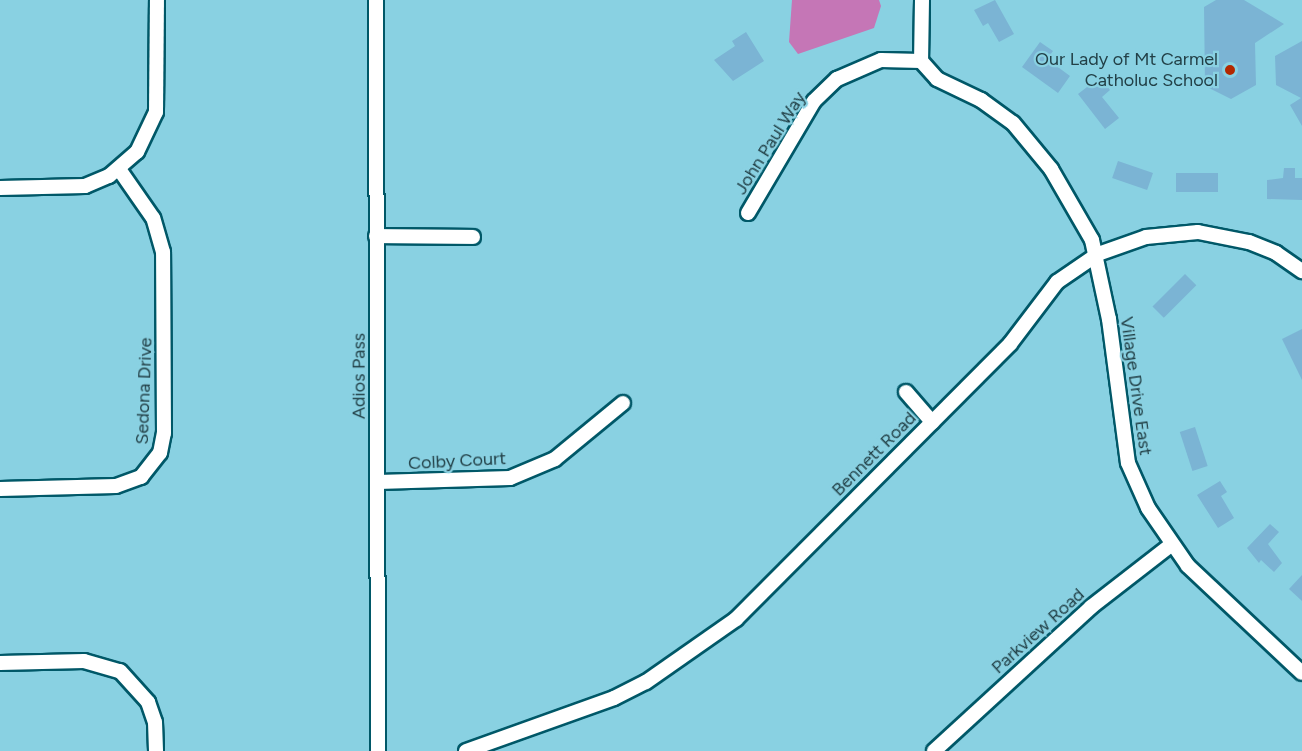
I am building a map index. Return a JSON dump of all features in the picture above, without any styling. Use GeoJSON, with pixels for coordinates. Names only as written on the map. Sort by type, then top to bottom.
{"type":"FeatureCollection","features":[{"type":"Feature","properties":{"kind":"street"},"geometry":{"type":"LineString","coordinates":[[0,188],[74,188],[97,182],[119,169],[137,152],[156,112],[157,0]]}},
{"type":"Feature","properties":{"kind":"street","name":"Adios Pass"},"geometry":{"type":"LineString","coordinates":[[376,0],[378,751]]}},
{"type":"Feature","properties":{"kind":"street"},"geometry":{"type":"LineString","coordinates":[[922,0],[921,61],[937,79],[999,110],[1020,130],[1051,170],[1098,254]]}},
{"type":"Feature","properties":{"kind":"street","name":"John Paul Way"},"geometry":{"type":"LineString","coordinates":[[748,213],[814,101],[837,79],[881,60],[921,61]]}},
{"type":"Feature","properties":{"kind":"street","name":"Sedona Drive"},"geometry":{"type":"LineString","coordinates":[[0,489],[116,486],[141,477],[160,453],[164,434],[164,252],[153,218],[119,169]]}},
{"type":"Feature","properties":{"kind":"street","name":"Bennett Road"},"geometry":{"type":"LineString","coordinates":[[466,751],[596,706],[646,682],[692,652],[736,619],[1010,344],[1057,282],[1098,254],[1146,237],[1198,232],[1249,242],[1276,253],[1302,271]]}},
{"type":"Feature","properties":{"kind":"street"},"geometry":{"type":"LineString","coordinates":[[376,236],[473,237]]}},
{"type":"Feature","properties":{"kind":"street","name":"Village Drive East"},"geometry":{"type":"LineString","coordinates":[[1098,254],[1128,463],[1148,508],[1171,545],[1210,588],[1302,673]]}},
{"type":"Feature","properties":{"kind":"street"},"geometry":{"type":"LineString","coordinates":[[906,392],[932,422]]}},
{"type":"Feature","properties":{"kind":"street","name":"Colby Court"},"geometry":{"type":"LineString","coordinates":[[378,482],[510,478],[555,459],[623,403]]}},
{"type":"Feature","properties":{"kind":"street","name":"Parkview Road"},"geometry":{"type":"LineString","coordinates":[[934,751],[1091,607],[1171,545]]}},
{"type":"Feature","properties":{"kind":"street"},"geometry":{"type":"LineString","coordinates":[[0,663],[84,661],[108,666],[136,685],[153,715],[156,751]]}},
{"type":"Feature","properties":{"kind":"shaded area"},"geometry":{"type":"Polygon","coordinates":[[[792,0],[879,0],[881,6],[874,28],[798,54],[789,42],[792,0]]]}},
{"type":"Feature","properties":{"kind":"building"},"geometry":{"type":"Polygon","coordinates":[[[995,0],[1014,34],[999,42],[988,23],[983,26],[974,10],[995,0]]]}},
{"type":"Feature","properties":{"kind":"building","name":"Our Lady of Mt Carmel Catholuc School"},"geometry":{"type":"Polygon","coordinates":[[[1216,0],[1244,0],[1284,24],[1255,43],[1256,85],[1231,99],[1205,86],[1204,7],[1216,0]]]}},
{"type":"Feature","properties":{"kind":"building"},"geometry":{"type":"Polygon","coordinates":[[[746,32],[764,61],[733,81],[714,60],[735,46],[732,41],[746,32]]]}},
{"type":"Feature","properties":{"kind":"building"},"geometry":{"type":"Polygon","coordinates":[[[1302,41],[1302,126],[1290,105],[1301,98],[1276,85],[1275,56],[1302,41]]]}},
{"type":"Feature","properties":{"kind":"building"},"geometry":{"type":"Polygon","coordinates":[[[1040,42],[1053,51],[1047,59],[1070,76],[1058,93],[1022,67],[1040,42]]]}},
{"type":"Feature","properties":{"kind":"building"},"geometry":{"type":"Polygon","coordinates":[[[1100,77],[1110,90],[1102,97],[1119,118],[1105,129],[1078,94],[1100,77]]]}},
{"type":"Feature","properties":{"kind":"building"},"geometry":{"type":"Polygon","coordinates":[[[1118,161],[1153,173],[1147,190],[1112,178],[1118,161]]]}},
{"type":"Feature","properties":{"kind":"building"},"geometry":{"type":"Polygon","coordinates":[[[1284,168],[1295,168],[1295,178],[1302,178],[1302,200],[1267,199],[1267,180],[1283,178],[1284,168]]]}},
{"type":"Feature","properties":{"kind":"building"},"geometry":{"type":"Polygon","coordinates":[[[1176,173],[1218,173],[1218,192],[1176,192],[1176,173]]]}},
{"type":"Feature","properties":{"kind":"building"},"geometry":{"type":"Polygon","coordinates":[[[1185,274],[1196,285],[1164,318],[1152,307],[1185,274]]]}},
{"type":"Feature","properties":{"kind":"building"},"geometry":{"type":"Polygon","coordinates":[[[1302,329],[1302,380],[1282,339],[1302,329]]]}},
{"type":"Feature","properties":{"kind":"building"},"geometry":{"type":"Polygon","coordinates":[[[1195,427],[1208,466],[1192,471],[1180,432],[1195,427]]]}},
{"type":"Feature","properties":{"kind":"building"},"geometry":{"type":"Polygon","coordinates":[[[1220,481],[1227,492],[1221,496],[1234,518],[1218,528],[1197,495],[1220,481]]]}},
{"type":"Feature","properties":{"kind":"building"},"geometry":{"type":"Polygon","coordinates":[[[1270,524],[1279,532],[1268,544],[1282,563],[1274,572],[1261,560],[1259,563],[1247,548],[1270,524]]]}},
{"type":"Feature","properties":{"kind":"building"},"geometry":{"type":"Polygon","coordinates":[[[1302,575],[1302,601],[1289,589],[1302,575]]]}},
{"type":"Feature","properties":{"kind":"place","name":"Our Lady of Mt Carmel Catholuc School"},"geometry":{"type":"Point","coordinates":[1230,70]}}]}
